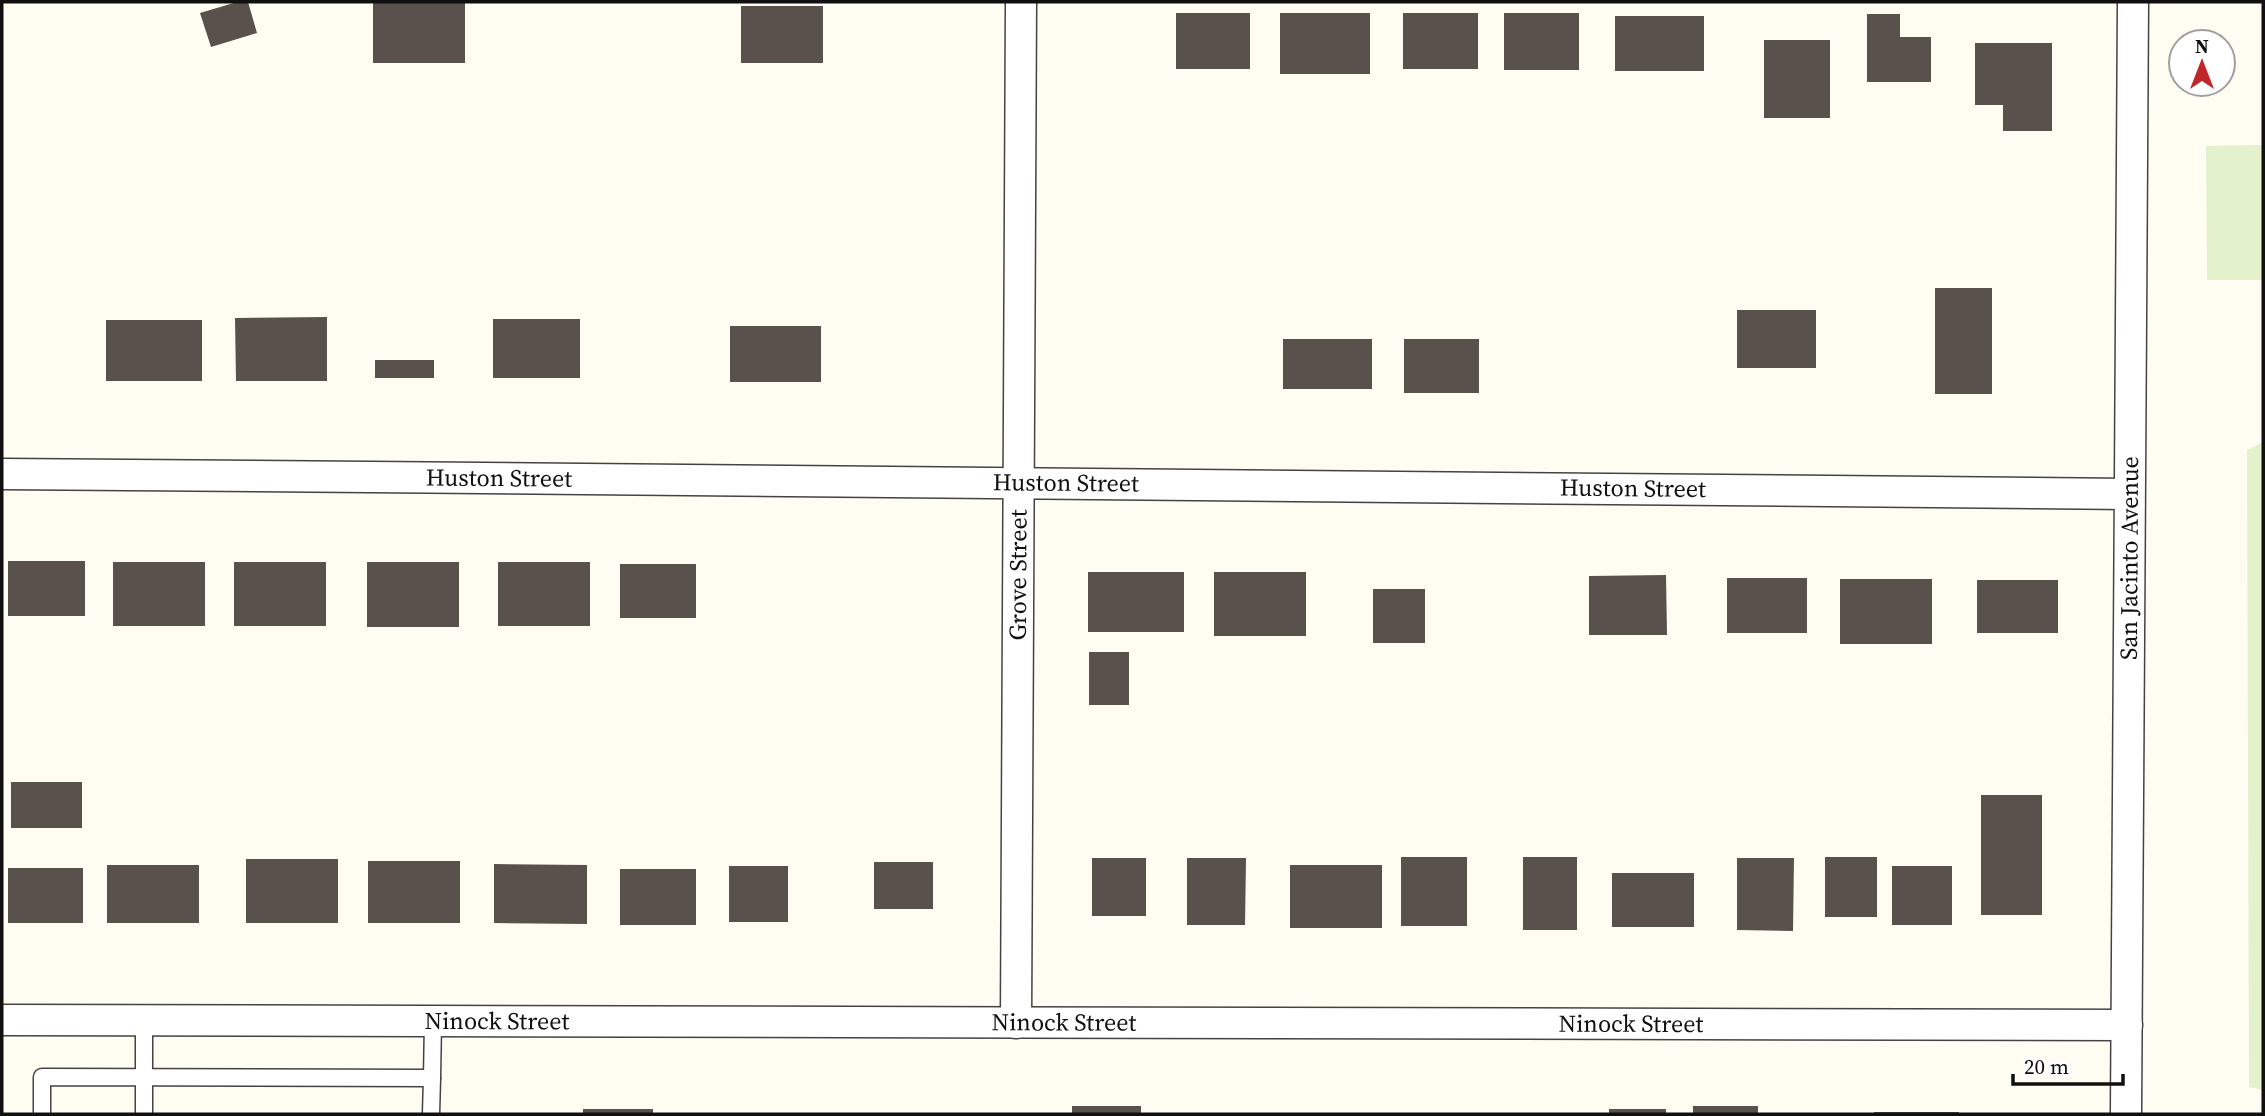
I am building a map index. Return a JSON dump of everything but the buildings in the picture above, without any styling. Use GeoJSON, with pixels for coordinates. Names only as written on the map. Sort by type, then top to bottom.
{"type":"FeatureCollection","features":[{"type":"Feature","properties":{"kind":"street","name":"Grove Street"},"geometry":{"type":"LineString","coordinates":[[1016,1023],[1021,2]]}},
{"type":"Feature","properties":{"kind":"street","name":"San Jacinto Avenue"},"geometry":{"type":"LineString","coordinates":[[2126,1114],[2133,2]]}},
{"type":"Feature","properties":{"kind":"street","name":"Huston Street"},"geometry":{"type":"LineString","coordinates":[[2,474],[1266,483],[2129,494]]}},
{"type":"Feature","properties":{"kind":"street","name":"Ninock Street"},"geometry":{"type":"LineString","coordinates":[[2,1020],[2127,1025]]}},
{"type":"Feature","properties":{"kind":"lane"},"geometry":{"type":"LineString","coordinates":[[144,1020],[144,1114]]}},
{"type":"Feature","properties":{"kind":"lane"},"geometry":{"type":"LineString","coordinates":[[431,1114],[433,1022]]}},
{"type":"Feature","properties":{"kind":"lane"},"geometry":{"type":"LineString","coordinates":[[42,1114],[42,1077],[432,1078]]}},
{"type":"Feature","properties":{"kind":"green space"},"geometry":{"type":"Polygon","coordinates":[[[2263,145],[2263,280],[2207,280],[2206,146],[2263,145]]]}},
{"type":"Feature","properties":{"kind":"green space"},"geometry":{"type":"Polygon","coordinates":[[[2263,442],[2263,1090],[2249,1087],[2247,450],[2263,442]]]}}]}
